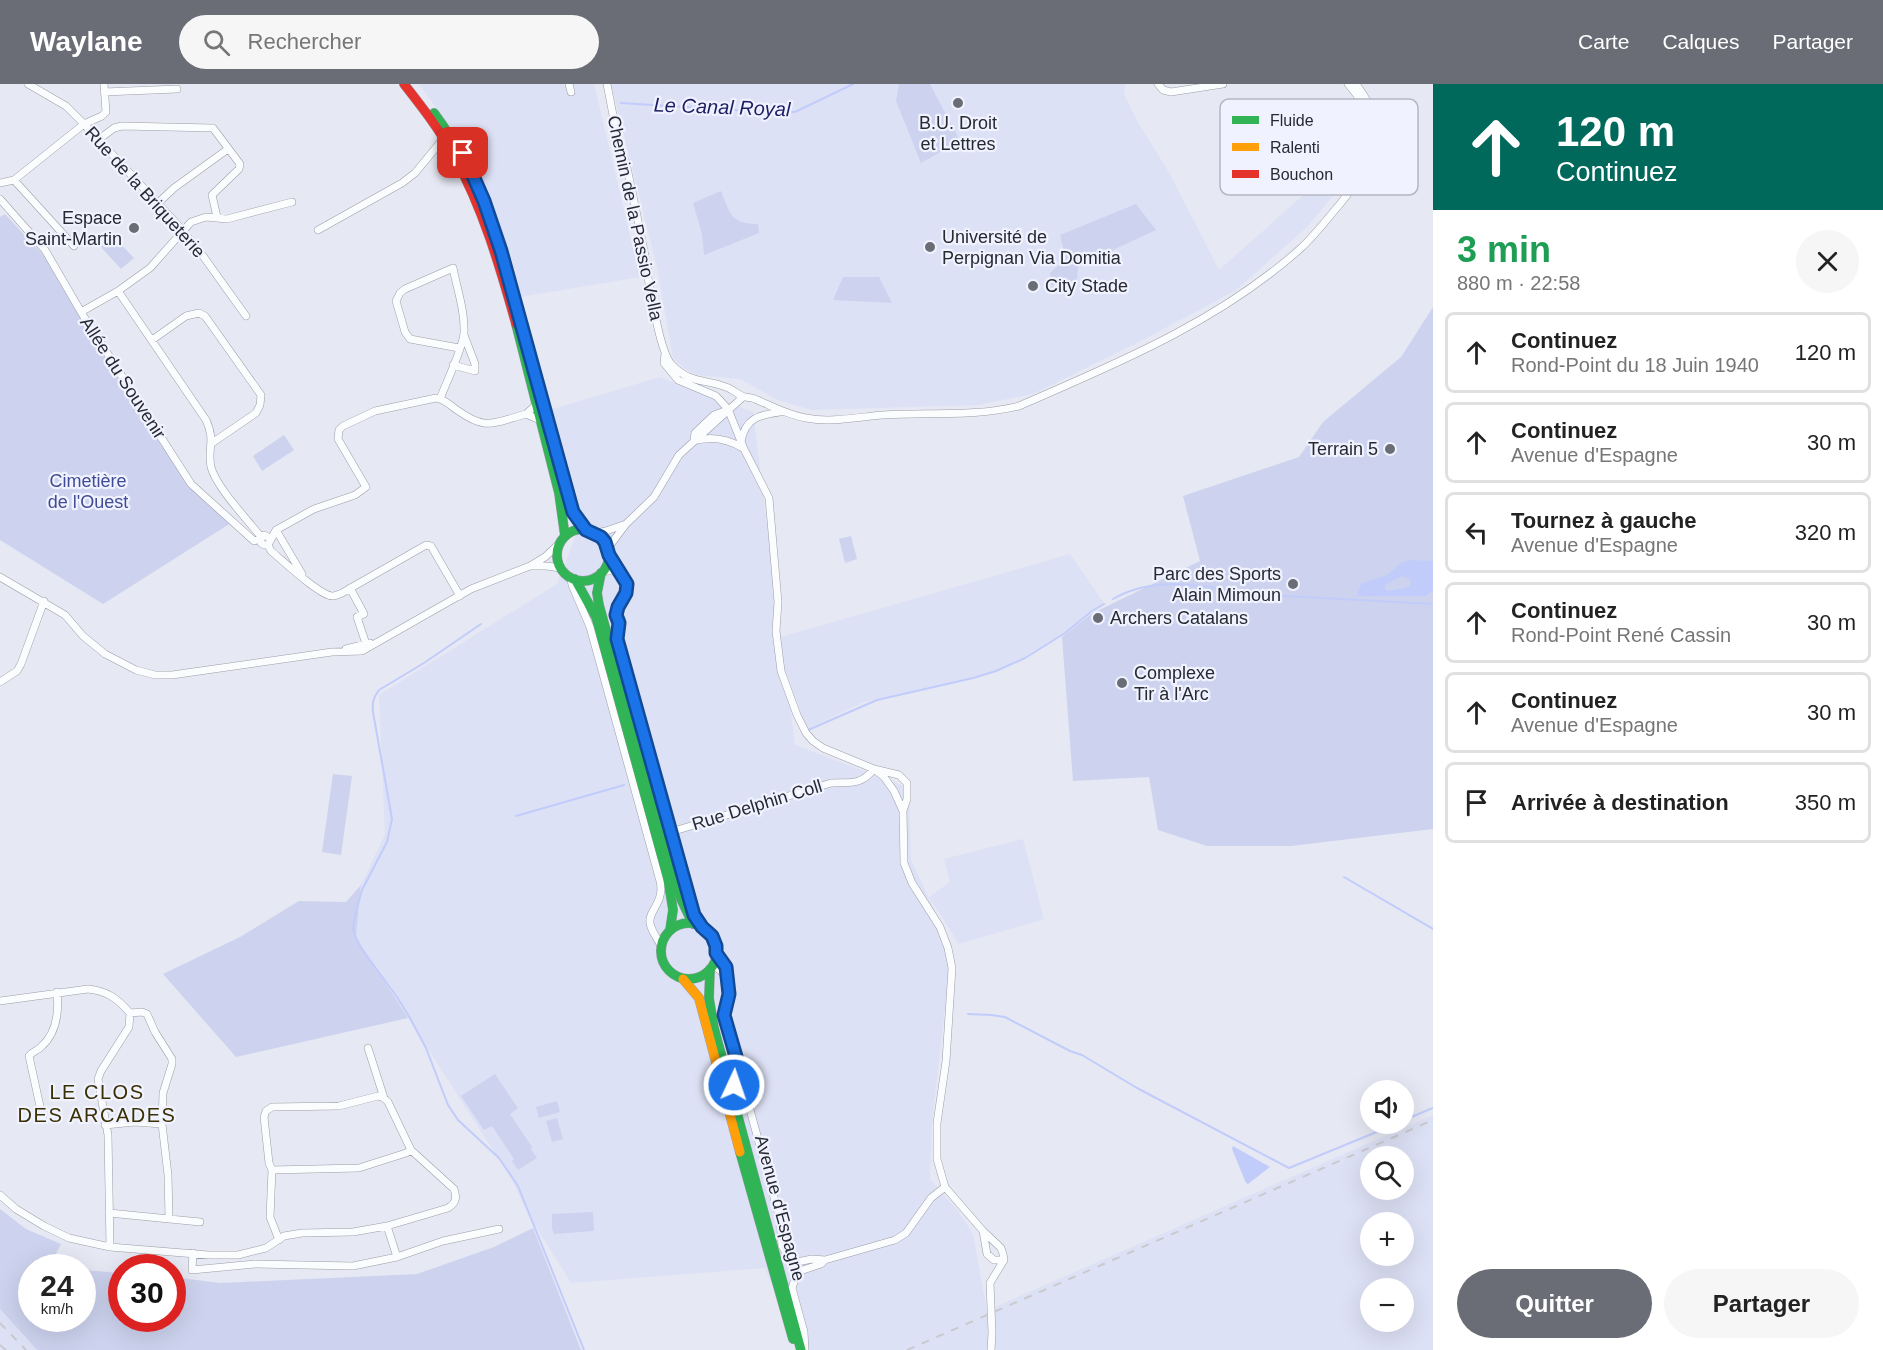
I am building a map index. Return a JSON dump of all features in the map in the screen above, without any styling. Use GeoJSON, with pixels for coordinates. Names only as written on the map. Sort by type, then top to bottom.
{"type":"FeatureCollection","features":[{"type":"Feature","properties":{"kind":"main road"},"geometry":{"type":"LineString","coordinates":[[404,84],[444,138],[458,162],[475,198],[492,244],[562,502],[563,539],[557,555],[561,568],[573,579],[590,602],[596,617],[668,879],[674,908],[670,930]]}},
{"type":"Feature","properties":{"kind":"main road"},"geometry":{"type":"LineString","coordinates":[[411,84],[463,153],[484,201],[501,251],[573,512],[591,531],[601,537],[608,552],[597,593],[599,605],[681,900],[698,925],[712,936],[716,946],[711,967],[698,977],[684,979],[672,974],[666,968],[662,961],[661,946],[670,930],[679,925],[698,925]]}},
{"type":"Feature","properties":{"kind":"main road"},"geometry":{"type":"LineString","coordinates":[[563,539],[575,530],[591,531]]}},
{"type":"Feature","properties":{"kind":"main road"},"geometry":{"type":"LineString","coordinates":[[573,579],[589,580],[602,572]]}},
{"type":"Feature","properties":{"kind":"main road","name":"Avenue d'Espagne"},"geometry":{"type":"LineString","coordinates":[[711,967],[708,988],[709,1005],[803,1350]]}},
{"type":"Feature","properties":{"kind":"main road","name":"Avenue d'Espagne"},"geometry":{"type":"LineString","coordinates":[[684,979],[699,998],[796,1350]]}},
{"type":"Feature","properties":{"kind":"street","name":"Rue de la Briqueterie"},"geometry":{"type":"LineString","coordinates":[[28,84],[66,106],[84,124],[177,224],[246,316]]}},
{"type":"Feature","properties":{"kind":"street"},"geometry":{"type":"LineString","coordinates":[[0,183],[14,180],[84,124],[102,116],[106,112],[104,84]]}},
{"type":"Feature","properties":{"kind":"street"},"geometry":{"type":"LineString","coordinates":[[569,84],[572,92]]}},
{"type":"Feature","properties":{"kind":"street","name":"Chemin de la Passio Vella"},"geometry":{"type":"LineString","coordinates":[[607,84],[619,146],[626,163],[648,278],[665,352],[671,364],[686,375],[724,386],[744,397],[753,398],[781,411],[808,419],[970,413],[1019,406],[1161,341],[1230,303],[1301,248],[1319,230],[1346,195]]}},
{"type":"Feature","properties":{"kind":"street"},"geometry":{"type":"LineString","coordinates":[[1158,84],[1163,90],[1172,92],[1223,84]]}},
{"type":"Feature","properties":{"kind":"street"},"geometry":{"type":"LineString","coordinates":[[1348,84],[1359,99]]}},
{"type":"Feature","properties":{"kind":"street"},"geometry":{"type":"LineString","coordinates":[[1356,84],[1367,99]]}},
{"type":"Feature","properties":{"kind":"street"},"geometry":{"type":"LineString","coordinates":[[104,93],[177,89]]}},
{"type":"Feature","properties":{"kind":"street"},"geometry":{"type":"LineString","coordinates":[[98,140],[114,128],[122,126],[213,128],[240,164],[239,169],[212,195],[217,217]]}},
{"type":"Feature","properties":{"kind":"street"},"geometry":{"type":"LineString","coordinates":[[318,230],[415,174],[444,138]]}},
{"type":"Feature","properties":{"kind":"street"},"geometry":{"type":"LineString","coordinates":[[157,204],[174,188],[228,149]]}},
{"type":"Feature","properties":{"kind":"street"},"geometry":{"type":"LineString","coordinates":[[14,180],[74,246]]}},
{"type":"Feature","properties":{"kind":"street","name":"Allée du Souvenir"},"geometry":{"type":"LineString","coordinates":[[0,199],[45,250],[81,312],[191,484],[254,541],[261,538]]}},
{"type":"Feature","properties":{"kind":"street"},"geometry":{"type":"LineString","coordinates":[[81,312],[118,291],[150,268],[191,222],[206,217],[227,219],[292,202]]}},
{"type":"Feature","properties":{"kind":"street"},"geometry":{"type":"LineString","coordinates":[[453,365],[475,371],[475,364],[464,335],[463,315],[453,268],[400,293],[396,301],[405,332],[410,339],[459,348]]}},
{"type":"Feature","properties":{"kind":"street"},"geometry":{"type":"LineString","coordinates":[[118,291],[206,420],[211,432],[212,443],[210,464],[218,482],[264,545],[276,530],[314,509],[355,495],[366,486],[338,439],[339,430],[343,426],[375,411],[440,399],[480,424],[526,414],[536,405]]}},
{"type":"Feature","properties":{"kind":"street"},"geometry":{"type":"LineString","coordinates":[[152,340],[186,316],[200,313],[205,316],[261,395],[256,413],[212,443]]}},
{"type":"Feature","properties":{"kind":"street"},"geometry":{"type":"LineString","coordinates":[[440,399],[464,335]]}},
{"type":"Feature","properties":{"kind":"street","name":"Chemin de la Passio Vella"},"geometry":{"type":"LineString","coordinates":[[665,352],[664,363],[678,380],[716,396],[728,410],[742,445],[769,498],[778,602],[777,644],[782,671],[808,736],[823,748],[874,769],[894,790],[903,811],[904,863],[912,883],[946,940],[952,968],[946,1061],[936,1142],[937,1159],[945,1187],[1001,1248],[1004,1260],[994,1260],[987,1254],[983,1231]]}},
{"type":"Feature","properties":{"kind":"street"},"geometry":{"type":"LineString","coordinates":[[698,925],[617,639],[619,623],[616,615],[626,593],[627,584],[617,571],[608,552],[626,524],[654,497],[679,455],[694,440],[695,433],[714,415],[728,410],[744,397]]}},
{"type":"Feature","properties":{"kind":"street"},"geometry":{"type":"LineString","coordinates":[[694,440],[716,438],[742,445],[743,431],[751,421],[765,414],[781,411]]}},
{"type":"Feature","properties":{"kind":"street"},"geometry":{"type":"LineString","coordinates":[[526,414],[540,420]]}},
{"type":"Feature","properties":{"kind":"street"},"geometry":{"type":"LineString","coordinates":[[591,531],[606,531],[626,524]]}},
{"type":"Feature","properties":{"kind":"street"},"geometry":{"type":"LineString","coordinates":[[276,530],[305,579]]}},
{"type":"Feature","properties":{"kind":"street"},"geometry":{"type":"LineString","coordinates":[[0,577],[65,615],[83,636],[105,654],[136,669],[155,675],[172,675],[338,652],[362,651],[471,589],[530,566],[544,557],[563,539]]}},
{"type":"Feature","properties":{"kind":"street"},"geometry":{"type":"LineString","coordinates":[[269,541],[271,551],[319,591],[333,596],[426,545],[431,546],[460,596]]}},
{"type":"Feature","properties":{"kind":"street"},"geometry":{"type":"LineString","coordinates":[[530,566],[561,568]]}},
{"type":"Feature","properties":{"kind":"street"},"geometry":{"type":"LineString","coordinates":[[602,572],[617,571]]}},
{"type":"Feature","properties":{"kind":"street"},"geometry":{"type":"LineString","coordinates":[[573,579],[572,585],[590,627],[660,881],[662,896],[650,923],[661,946]]}},
{"type":"Feature","properties":{"kind":"street"},"geometry":{"type":"LineString","coordinates":[[350,588],[364,614],[357,617],[366,644]]}},
{"type":"Feature","properties":{"kind":"street"},"geometry":{"type":"LineString","coordinates":[[0,682],[17,671],[21,664],[44,601]]}},
{"type":"Feature","properties":{"kind":"street"},"geometry":{"type":"LineString","coordinates":[[338,652],[381,641]]}},
{"type":"Feature","properties":{"kind":"street"},"geometry":{"type":"LineString","coordinates":[[874,769],[899,775],[906,783],[907,799],[903,811]]}},
{"type":"Feature","properties":{"kind":"street","name":"Rue Delphin Coll"},"geometry":{"type":"LineString","coordinates":[[671,832],[831,783],[858,783],[874,769]]}},
{"type":"Feature","properties":{"kind":"street","name":"Avenue d'Espagne"},"geometry":{"type":"LineString","coordinates":[[716,953],[726,967],[729,994],[724,1015],[780,1219],[782,1246],[788,1256],[797,1262],[800,1271],[792,1288],[804,1332],[803,1350]]}},
{"type":"Feature","properties":{"kind":"street"},"geometry":{"type":"LineString","coordinates":[[711,967],[721,971],[728,982]]}},
{"type":"Feature","properties":{"kind":"street"},"geometry":{"type":"LineString","coordinates":[[0,1001],[87,989],[100,991],[117,999],[130,1013],[129,1027],[98,1079],[108,1135],[110,1247]]}},
{"type":"Feature","properties":{"kind":"street"},"geometry":{"type":"LineString","coordinates":[[43,1120],[29,1056],[46,1041],[57,1021],[57,992]]}},
{"type":"Feature","properties":{"kind":"street"},"geometry":{"type":"LineString","coordinates":[[130,1013],[147,1014],[172,1059],[163,1093],[162,1124],[170,1218]]}},
{"type":"Feature","properties":{"kind":"street"},"geometry":{"type":"LineString","coordinates":[[0,1195],[16,1209],[64,1236],[110,1247],[238,1255],[266,1248],[284,1236],[302,1233],[353,1232],[387,1226],[442,1211],[454,1204],[456,1197],[454,1189],[411,1150],[384,1098],[368,1048]]}},
{"type":"Feature","properties":{"kind":"street"},"geometry":{"type":"LineString","coordinates":[[739,1067],[734,1085],[739,1118]]}},
{"type":"Feature","properties":{"kind":"street"},"geometry":{"type":"LineString","coordinates":[[279,1240],[270,1217],[272,1170],[269,1163],[264,1117],[268,1108],[339,1106],[378,1096],[384,1098]]}},
{"type":"Feature","properties":{"kind":"street"},"geometry":{"type":"LineString","coordinates":[[105,1125],[135,1122],[162,1124]]}},
{"type":"Feature","properties":{"kind":"street"},"geometry":{"type":"LineString","coordinates":[[272,1170],[359,1168],[411,1150]]}},
{"type":"Feature","properties":{"kind":"street"},"geometry":{"type":"LineString","coordinates":[[797,1262],[812,1259],[825,1260],[895,1240],[906,1233],[931,1198],[945,1187]]}},
{"type":"Feature","properties":{"kind":"street"},"geometry":{"type":"LineString","coordinates":[[109,1213],[200,1221]]}},
{"type":"Feature","properties":{"kind":"street"},"geometry":{"type":"LineString","coordinates":[[387,1226],[397,1257]]}},
{"type":"Feature","properties":{"kind":"street"},"geometry":{"type":"LineString","coordinates":[[193,1253],[192,1270],[255,1264],[353,1266],[397,1257],[443,1241],[500,1229]]}},
{"type":"Feature","properties":{"kind":"street"},"geometry":{"type":"LineString","coordinates":[[800,1271],[825,1260]]}},
{"type":"Feature","properties":{"kind":"street"},"geometry":{"type":"LineString","coordinates":[[991,1350],[990,1283],[1004,1260]]}},
{"type":"Feature","properties":{"kind":"shaded area"},"geometry":{"type":"Polygon","coordinates":[[[419,84],[594,84],[640,277],[520,297],[495,211],[449,126],[419,84]]]}},
{"type":"Feature","properties":{"kind":"shaded area","name":"Université de Perpignan Via Domitia"},"geometry":{"type":"Polygon","coordinates":[[[611,84],[1125,84],[1124,94],[1137,121],[1170,174],[1219,270],[1303,195],[1334,195],[1306,228],[1236,290],[1143,340],[1033,394],[978,405],[811,410],[778,400],[740,379],[696,375],[683,368],[673,358],[657,267],[611,84]]]}},
{"type":"Feature","properties":{"kind":"shaded area"},"geometry":{"type":"Polygon","coordinates":[[[660,377],[753,412],[781,637],[1070,554],[1104,603],[1063,633],[1024,657],[996,670],[864,702],[807,729],[786,671],[795,745],[909,788],[911,860],[952,947],[932,1123],[930,1179],[958,1211],[973,1234],[989,1322],[995,1319],[995,1307],[1360,1147],[1360,1200],[1414,1200],[1414,1146],[1362,1146],[1390,1134],[1414,1134],[1414,1123],[1433,1115],[1433,1350],[798,1350],[765,1268],[571,1283],[528,1214],[511,1178],[356,937],[361,885],[385,834],[379,695],[557,584],[583,517],[546,411],[660,377]]]}},
{"type":"Feature","properties":{"kind":"shaded area"},"geometry":{"type":"Polygon","coordinates":[[[1023,839],[1044,919],[959,944],[929,897],[950,882],[944,859],[1023,839]]]}},
{"type":"Feature","properties":{"kind":"shaded area"},"geometry":{"type":"Polygon","coordinates":[[[0,1309],[18,1332],[37,1350],[0,1350],[0,1309]]]}},
{"type":"Feature","properties":{"kind":"green space"},"geometry":{"type":"Polygon","coordinates":[[[899,84],[930,84],[960,141],[921,163],[896,101],[899,84]]]}},
{"type":"Feature","properties":{"kind":"green space"},"geometry":{"type":"Polygon","coordinates":[[[721,191],[733,216],[742,222],[758,224],[759,233],[704,255],[702,234],[693,203],[721,191]]]}},
{"type":"Feature","properties":{"kind":"green space"},"geometry":{"type":"Polygon","coordinates":[[[1136,204],[1156,230],[1078,266],[1077,281],[1051,285],[1050,273],[1066,259],[1060,235],[1136,204]]]}},
{"type":"Feature","properties":{"kind":"green space","name":"Cimetière de l'Ouest"},"geometry":{"type":"Polygon","coordinates":[[[5,214],[44,256],[137,410],[189,485],[231,523],[103,604],[0,540],[0,217],[5,214]]]}},
{"type":"Feature","properties":{"kind":"green space"},"geometry":{"type":"Polygon","coordinates":[[[112,235],[134,258],[121,269],[100,246],[112,235]]]}},
{"type":"Feature","properties":{"kind":"green space"},"geometry":{"type":"Polygon","coordinates":[[[843,277],[879,277],[892,303],[833,300],[843,277]]]}},
{"type":"Feature","properties":{"kind":"green space","name":"Parc des Sports Alain Mimoun"},"geometry":{"type":"Polygon","coordinates":[[[1433,307],[1433,829],[1291,846],[1207,846],[1158,830],[1149,777],[1073,781],[1062,637],[1091,614],[1200,561],[1183,496],[1299,457],[1323,422],[1401,357],[1433,307]]]}},
{"type":"Feature","properties":{"kind":"green space"},"geometry":{"type":"Polygon","coordinates":[[[284,435],[294,450],[262,471],[253,456],[284,435]]]}},
{"type":"Feature","properties":{"kind":"green space"},"geometry":{"type":"Polygon","coordinates":[[[851,536],[857,559],[845,563],[839,539],[851,536]]]}},
{"type":"Feature","properties":{"kind":"green space"},"geometry":{"type":"Polygon","coordinates":[[[333,774],[352,776],[341,855],[322,852],[333,774]]]}},
{"type":"Feature","properties":{"kind":"green space"},"geometry":{"type":"Polygon","coordinates":[[[361,885],[356,937],[408,1018],[236,1057],[163,974],[240,937],[299,901],[346,902],[361,885]]]}},
{"type":"Feature","properties":{"kind":"green space"},"geometry":{"type":"Polygon","coordinates":[[[495,1074],[518,1108],[510,1114],[537,1158],[518,1170],[512,1161],[514,1159],[492,1126],[484,1130],[461,1096],[495,1074]]]}},
{"type":"Feature","properties":{"kind":"green space"},"geometry":{"type":"Polygon","coordinates":[[[557,1101],[560,1112],[539,1118],[536,1107],[557,1101]]]}},
{"type":"Feature","properties":{"kind":"green space"},"geometry":{"type":"Polygon","coordinates":[[[557,1118],[563,1139],[552,1142],[546,1121],[557,1118]]]}},
{"type":"Feature","properties":{"kind":"green space"},"geometry":{"type":"Polygon","coordinates":[[[0,1209],[26,1229],[61,1244],[56,1254],[18,1254],[18,1329],[0,1309],[0,1209]]]}},
{"type":"Feature","properties":{"kind":"green space"},"geometry":{"type":"Polygon","coordinates":[[[593,1212],[594,1231],[554,1234],[552,1214],[593,1212]]]}},
{"type":"Feature","properties":{"kind":"green space"},"geometry":{"type":"Polygon","coordinates":[[[533,1228],[581,1350],[37,1350],[21,1332],[96,1332],[96,1271],[108,1272],[108,1332],[186,1332],[186,1279],[220,1283],[417,1274],[494,1247],[533,1228]]]}},
{"type":"Feature","properties":{"kind":"water"},"geometry":{"type":"Polygon","coordinates":[[[1433,561],[1433,590],[1426,596],[1358,596],[1362,583],[1387,575],[1402,562],[1433,561]],[[1402,576],[1385,585],[1385,589],[1388,591],[1409,587],[1410,579],[1402,576]]]}},
{"type":"Feature","properties":{"kind":"water"},"geometry":{"type":"Polygon","coordinates":[[[1233,1146],[1270,1167],[1248,1184],[1246,1183],[1232,1149],[1233,1146]]]}},
{"type":"Feature","properties":{"kind":"waterway","name":"Le Canal Royal"},"geometry":{"type":"LineString","coordinates":[[621,103],[795,112],[853,84]]}},
{"type":"Feature","properties":{"kind":"waterway"},"geometry":{"type":"LineString","coordinates":[[1113,599],[1145,587],[1178,584],[1245,592]]}},
{"type":"Feature","properties":{"kind":"waterway"},"geometry":{"type":"LineString","coordinates":[[1249,594],[1433,604]]}},
{"type":"Feature","properties":{"kind":"waterway"},"geometry":{"type":"LineString","coordinates":[[808,730],[877,700],[996,671],[1025,658],[1065,633],[1104,604]]}},
{"type":"Feature","properties":{"kind":"waterway"},"geometry":{"type":"LineString","coordinates":[[481,624],[379,690],[374,698],[373,712],[392,819],[387,842],[362,890],[353,929],[361,948],[410,1018],[426,1048],[448,1105],[458,1120],[499,1158],[518,1186],[584,1350]]}},
{"type":"Feature","properties":{"kind":"waterway"},"geometry":{"type":"LineString","coordinates":[[516,816],[624,785]]}},
{"type":"Feature","properties":{"kind":"waterway"},"geometry":{"type":"LineString","coordinates":[[1344,877],[1433,929]]}},
{"type":"Feature","properties":{"kind":"waterway"},"geometry":{"type":"LineString","coordinates":[[968,1014],[1005,1017],[1082,1055],[1137,1088],[1289,1168],[1372,1134]]}},
{"type":"Feature","properties":{"kind":"waterway"},"geometry":{"type":"LineString","coordinates":[[1414,1116],[1433,1108]]}},
{"type":"Feature","properties":{"kind":"railway"},"geometry":{"type":"LineString","coordinates":[[907,1350],[1433,1120]]}},
{"type":"Feature","properties":{"kind":"railway"},"geometry":{"type":"LineString","coordinates":[[0,1323],[26,1350]]}},
{"type":"Feature","properties":{"kind":"railway"},"geometry":{"type":"LineString","coordinates":[[0,1345],[6,1350]]}},
{"type":"Feature","properties":{"kind":"traffic: fast"},"geometry":{"type":"LineString","coordinates":[[434,113],[468,169],[494,231]]}},
{"type":"Feature","properties":{"kind":"traffic: fast"},"geometry":{"type":"LineString","coordinates":[[516,324],[559,493],[565,536]]}},
{"type":"Feature","properties":{"kind":"traffic: fast"},"geometry":{"type":"LineString","coordinates":[[540,394],[573,512],[586,529]]}},
{"type":"Feature","properties":{"kind":"traffic: fast"},"geometry":{"type":"LineString","coordinates":[[583,529],[593,531],[601,537],[607,545],[609,555],[607,565],[601,573],[593,579],[583,581],[573,579],[565,573],[559,565],[557,555],[559,545],[565,537],[573,531],[583,529]]}},
{"type":"Feature","properties":{"kind":"traffic: fast"},"geometry":{"type":"LineString","coordinates":[[601,573],[597,593],[599,605],[681,899],[693,924]]}},
{"type":"Feature","properties":{"kind":"traffic: fast"},"geometry":{"type":"LineString","coordinates":[[575,579],[596,617],[668,879],[673,910],[670,930]]}},
{"type":"Feature","properties":{"kind":"traffic: fast"},"geometry":{"type":"LineString","coordinates":[[689,923],[700,925],[709,931],[715,940],[717,951],[715,962],[709,971],[700,977],[689,979],[678,977],[669,971],[663,962],[661,951],[663,940],[669,931],[678,925],[689,923]]}},
{"type":"Feature","properties":{"kind":"traffic: fast"},"geometry":{"type":"LineString","coordinates":[[710,969],[709,998],[714,1028],[801,1350]]}},
{"type":"Feature","properties":{"kind":"traffic: fast"},"geometry":{"type":"LineString","coordinates":[[740,1152],[793,1339]]}},
{"type":"Feature","properties":{"kind":"traffic: slow"},"geometry":{"type":"LineString","coordinates":[[683,979],[699,998],[740,1152]]}},
{"type":"Feature","properties":{"kind":"traffic: jam"},"geometry":{"type":"LineString","coordinates":[[404,84],[443,137],[474,196],[490,238],[516,324]]}},
{"type":"Feature","properties":{"kind":"place","name":"B.U. Droit et Lettres"},"geometry":{"type":"Point","coordinates":[958,103]}},
{"type":"Feature","properties":{"kind":"place","name":"Espace Saint-Martin"},"geometry":{"type":"Point","coordinates":[134,228]}},
{"type":"Feature","properties":{"kind":"place","name":"Université de Perpignan Via Domitia"},"geometry":{"type":"Point","coordinates":[930,247]}},
{"type":"Feature","properties":{"kind":"place","name":"City Stade"},"geometry":{"type":"Point","coordinates":[1033,286]}},
{"type":"Feature","properties":{"kind":"place","name":"Terrain 5"},"geometry":{"type":"Point","coordinates":[1390,449]}},
{"type":"Feature","properties":{"kind":"place","name":"Parc des Sports Alain Mimoun"},"geometry":{"type":"Point","coordinates":[1293,584]}},
{"type":"Feature","properties":{"kind":"place","name":"Archers Catalans"},"geometry":{"type":"Point","coordinates":[1098,618]}},
{"type":"Feature","properties":{"kind":"place","name":"Complexe Tir à l'Arc"},"geometry":{"type":"Point","coordinates":[1122,683]}},
{"type":"Feature","properties":{"kind":"district","name":"LE CLOS DES ARCADES"},"geometry":{"type":"Point","coordinates":[97,1104]}},
{"type":"Feature","properties":{"kind":"route"},"geometry":{"type":"LineString","coordinates":[[463,153],[484,201],[501,251],[573,512],[586,530],[596,533],[605,542],[617,571],[627,584],[626,593],[616,615],[619,623],[617,639],[694,915],[712,936],[716,953],[726,967],[729,994],[724,1015],[739,1067],[734,1085]]}}]}
